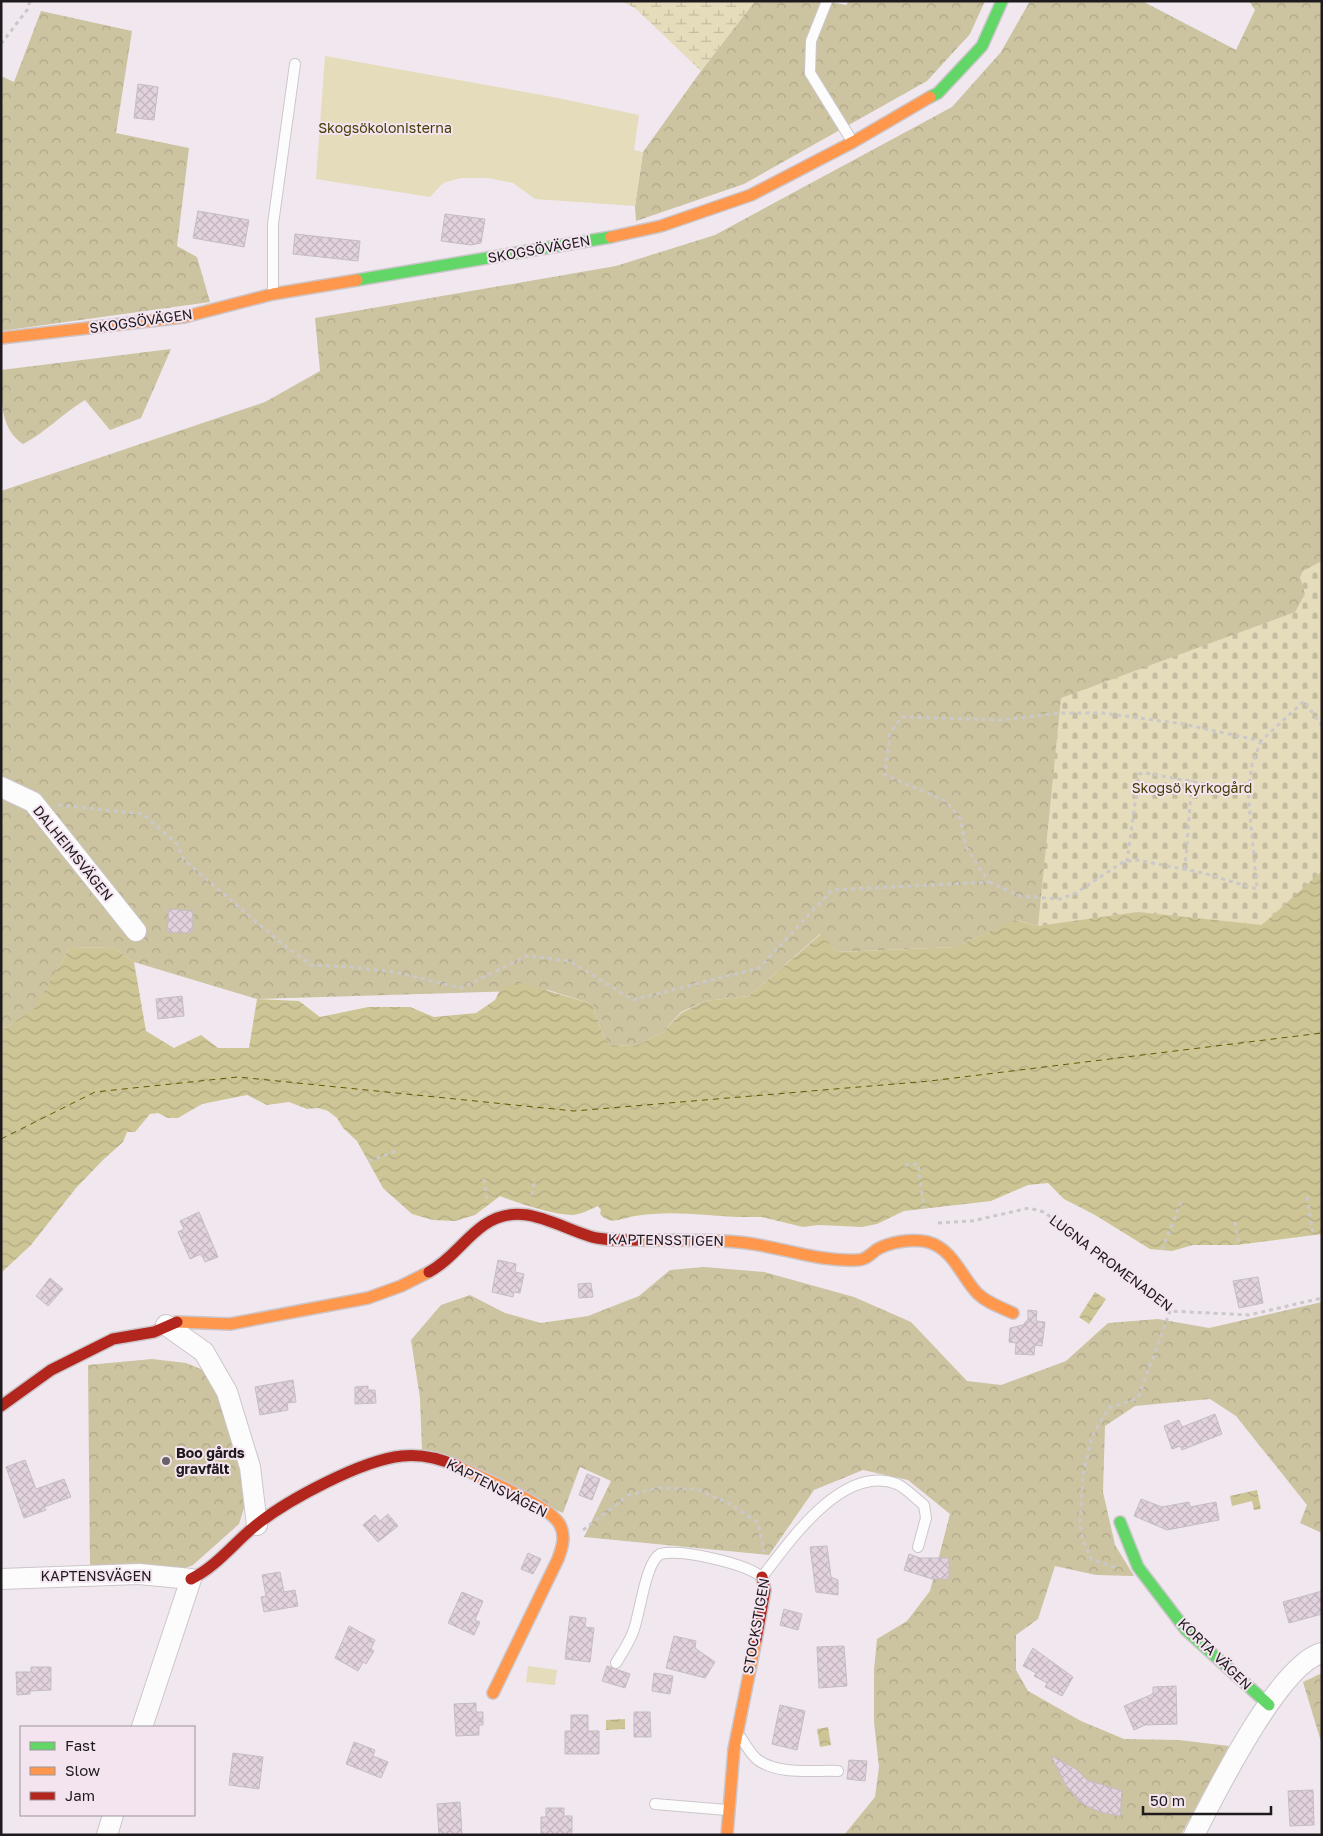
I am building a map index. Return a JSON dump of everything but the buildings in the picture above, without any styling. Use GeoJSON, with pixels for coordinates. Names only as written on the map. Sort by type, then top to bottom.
{"type":"FeatureCollection","features":[{"type":"Feature","properties":{"kind":"street","name":"SKOGSÖVÄGEN"},"geometry":{"type":"LineString","coordinates":[[1,338],[184,317],[273,294],[600,239],[662,226],[750,195],[852,142],[938,93],[982,46],[1002,1]]}},
{"type":"Feature","properties":{"kind":"street","name":"DALHEIMSVÄGEN"},"geometry":{"type":"LineString","coordinates":[[1,787],[33,802],[136,931]]}},
{"type":"Feature","properties":{"kind":"street","name":"KAPTENSSTIGEN"},"geometry":{"type":"LineString","coordinates":[[1,1406],[51,1370],[113,1339],[154,1332],[181,1322],[230,1324],[368,1298],[423,1276],[440,1266],[484,1225],[516,1214],[543,1217],[590,1237],[612,1240],[738,1242],[804,1256],[840,1260],[859,1260],[868,1257],[878,1249],[904,1241],[928,1242],[947,1252],[976,1292],[987,1302],[1013,1313]]}},
{"type":"Feature","properties":{"kind":"street"},"geometry":{"type":"LineString","coordinates":[[166,1326],[204,1352],[227,1392],[250,1467],[257,1525]]}},
{"type":"Feature","properties":{"kind":"street","name":"KAPTENSVÄGEN"},"geometry":{"type":"LineString","coordinates":[[1,1579],[139,1574],[191,1579],[225,1556],[257,1525],[324,1487],[381,1460],[404,1456],[431,1457],[449,1463],[547,1511],[562,1526],[565,1534],[563,1546]]}},
{"type":"Feature","properties":{"kind":"street","name":"KORTA VÄGEN"},"geometry":{"type":"LineString","coordinates":[[1120,1522],[1138,1567],[1186,1630],[1269,1705]]}},
{"type":"Feature","properties":{"kind":"street"},"geometry":{"type":"LineString","coordinates":[[493,1692],[563,1546]]}},
{"type":"Feature","properties":{"kind":"street","name":"STOCKSTIGEN"},"geometry":{"type":"LineString","coordinates":[[727,1835],[737,1733],[764,1599],[765,1590],[762,1577]]}},
{"type":"Feature","properties":{"kind":"street"},"geometry":{"type":"LineString","coordinates":[[142,1726],[191,1579]]}},
{"type":"Feature","properties":{"kind":"street"},"geometry":{"type":"LineString","coordinates":[[1194,1835],[1240,1752],[1269,1705],[1290,1676],[1314,1655],[1322,1653]]}},
{"type":"Feature","properties":{"kind":"street"},"geometry":{"type":"LineString","coordinates":[[107,1835],[113,1816]]}},
{"type":"Feature","properties":{"kind":"lane"},"geometry":{"type":"LineString","coordinates":[[827,1],[812,41],[810,72],[852,142]]}},
{"type":"Feature","properties":{"kind":"lane"},"geometry":{"type":"LineString","coordinates":[[273,294],[273,224],[295,64]]}},
{"type":"Feature","properties":{"kind":"lane","name":"STOCKSTIGEN"},"geometry":{"type":"LineString","coordinates":[[762,1577],[803,1524],[833,1498],[865,1480],[898,1484],[924,1506],[926,1518],[918,1547]]}},
{"type":"Feature","properties":{"kind":"lane"},"geometry":{"type":"LineString","coordinates":[[616,1662],[633,1632],[650,1570],[657,1556],[665,1553],[723,1561],[741,1566],[762,1577]]}},
{"type":"Feature","properties":{"kind":"lane"},"geometry":{"type":"LineString","coordinates":[[737,1733],[757,1759],[769,1766],[789,1770],[838,1771]]}},
{"type":"Feature","properties":{"kind":"lane"},"geometry":{"type":"LineString","coordinates":[[655,1804],[728,1810]]}},
{"type":"Feature","properties":{"kind":"path"},"geometry":{"type":"LineString","coordinates":[[1,44],[27,10],[30,1]]}},
{"type":"Feature","properties":{"kind":"path"},"geometry":{"type":"LineString","coordinates":[[33,802],[143,814],[176,843],[184,860],[280,942],[311,965],[394,972],[461,988],[527,956],[570,961],[633,1000],[758,968],[832,890],[989,882],[1020,896],[1060,899],[1076,893],[1127,862],[1137,860],[1185,869],[1257,889],[1248,792],[1252,765],[1261,741],[1304,701],[1322,726]]}},
{"type":"Feature","properties":{"kind":"path"},"geometry":{"type":"LineString","coordinates":[[989,882],[966,847],[960,818],[946,801],[885,775],[890,732],[902,717],[1000,720],[1061,713],[1103,713],[1183,724],[1261,741]]}},
{"type":"Feature","properties":{"kind":"path"},"geometry":{"type":"LineString","coordinates":[[1127,862],[1139,774],[1146,773],[1192,780],[1248,792]]}},
{"type":"Feature","properties":{"kind":"path"},"geometry":{"type":"LineString","coordinates":[[1185,869],[1192,780]]}},
{"type":"Feature","properties":{"kind":"path"},"geometry":{"type":"LineString","coordinates":[[369,1161],[396,1151]]}},
{"type":"Feature","properties":{"kind":"path"},"geometry":{"type":"LineString","coordinates":[[905,1165],[918,1164],[924,1208]]}},
{"type":"Feature","properties":{"kind":"path"},"geometry":{"type":"LineString","coordinates":[[484,1179],[488,1205]]}},
{"type":"Feature","properties":{"kind":"path"},"geometry":{"type":"LineString","coordinates":[[1307,1197],[1313,1234]]}},
{"type":"Feature","properties":{"kind":"path"},"geometry":{"type":"LineString","coordinates":[[1162,1250],[1181,1202]]}},
{"type":"Feature","properties":{"kind":"path","name":"LUGNA PROMENADEN"},"geometry":{"type":"LineString","coordinates":[[934,1223],[972,1221],[1029,1208],[1044,1212],[1170,1312],[1249,1315],[1322,1298]]}},
{"type":"Feature","properties":{"kind":"path"},"geometry":{"type":"LineString","coordinates":[[1235,1222],[1239,1244]]}},
{"type":"Feature","properties":{"kind":"path"},"geometry":{"type":"LineString","coordinates":[[1119,1569],[1092,1560],[1084,1543],[1080,1524],[1083,1475],[1092,1436],[1109,1408],[1138,1398],[1170,1312]]}},
{"type":"Feature","properties":{"kind":"path"},"geometry":{"type":"LineString","coordinates":[[563,1546],[630,1495],[657,1488],[697,1489],[730,1504],[758,1523],[764,1552],[762,1577]]}},
{"type":"Feature","properties":{"kind":"green space"},"geometry":{"type":"Polygon","coordinates":[[[621,1],[755,1],[701,71],[635,8],[621,1]]]}},
{"type":"Feature","properties":{"kind":"green space"},"geometry":{"type":"Polygon","coordinates":[[[755,1],[827,1],[846,5],[849,1],[985,1],[970,34],[927,81],[744,184],[636,221],[635,206],[643,152],[701,71],[755,1]]]}},
{"type":"Feature","properties":{"kind":"green space"},"geometry":{"type":"Polygon","coordinates":[[[1030,1],[1142,1],[1236,50],[1255,10],[1249,1],[1322,1],[1322,871],[1262,925],[1138,912],[1038,926],[1016,920],[955,947],[837,952],[820,934],[749,996],[705,1001],[681,1012],[663,1032],[635,1046],[610,1045],[603,1035],[592,1004],[548,990],[257,999],[134,962],[114,948],[70,947],[34,1010],[1,1031],[1,491],[265,402],[320,371],[315,318],[616,266],[715,235],[952,107],[1001,52],[1030,1]]]}},
{"type":"Feature","properties":{"kind":"green space"},"geometry":{"type":"Polygon","coordinates":[[[41,11],[132,31],[116,133],[189,148],[177,246],[197,257],[210,302],[1,331],[1,76],[14,82],[41,11]]]}},
{"type":"Feature","properties":{"kind":"green space","name":"Skogsökolonisterna"},"geometry":{"type":"Polygon","coordinates":[[[325,56],[553,97],[639,115],[634,150],[643,152],[635,206],[535,199],[513,183],[488,178],[461,178],[443,183],[430,197],[316,179],[325,56]]]}},
{"type":"Feature","properties":{"kind":"green space"},"geometry":{"type":"Polygon","coordinates":[[[171,349],[141,418],[110,430],[85,400],[23,444],[15,438],[6,422],[1,392],[1,370],[171,349]]]}},
{"type":"Feature","properties":{"kind":"green space","name":"Skogsö kyrkogård"},"geometry":{"type":"Polygon","coordinates":[[[1322,561],[1322,871],[1262,925],[1138,912],[1038,926],[1061,698],[1295,612],[1305,594],[1300,577],[1303,571],[1322,561]]]}},
{"type":"Feature","properties":{"kind":"green space"},"geometry":{"type":"Polygon","coordinates":[[[704,1267],[764,1272],[854,1297],[911,1322],[967,1381],[1001,1385],[1066,1361],[1108,1323],[1158,1319],[1209,1328],[1322,1302],[1322,1533],[1300,1523],[1307,1505],[1236,1416],[1210,1399],[1135,1406],[1105,1426],[1103,1492],[1115,1545],[1134,1576],[1096,1575],[1055,1566],[1038,1619],[1016,1635],[1016,1670],[1028,1691],[1081,1721],[1124,1739],[1179,1740],[1229,1746],[1181,1835],[844,1835],[875,1797],[879,1767],[874,1722],[874,1670],[877,1639],[907,1621],[930,1591],[950,1514],[908,1480],[863,1470],[814,1490],[769,1555],[584,1537],[611,1481],[580,1467],[563,1513],[422,1450],[420,1398],[411,1340],[441,1305],[470,1295],[505,1313],[541,1323],[588,1316],[639,1296],[670,1270],[704,1267]]]}},
{"type":"Feature","properties":{"kind":"green space"},"geometry":{"type":"Polygon","coordinates":[[[152,1359],[186,1363],[208,1372],[224,1404],[239,1455],[245,1505],[239,1524],[193,1565],[176,1572],[90,1567],[88,1365],[152,1359]]]}},
{"type":"Feature","properties":{"kind":"green space"},"geometry":{"type":"Polygon","coordinates":[[[528,1666],[557,1670],[555,1685],[526,1682],[528,1666]]]}},
{"type":"Feature","properties":{"kind":"green space"},"geometry":{"type":"Polygon","coordinates":[[[1322,1673],[1322,1745],[1303,1682],[1322,1673]]]}},
{"type":"Feature","properties":{"kind":"water"},"geometry":{"type":"Polygon","coordinates":[[[1322,871],[1322,1234],[1236,1245],[1193,1245],[1172,1251],[1150,1249],[1095,1215],[1064,1199],[1048,1183],[1028,1185],[991,1201],[904,1211],[877,1224],[862,1227],[818,1225],[803,1227],[762,1217],[674,1213],[648,1214],[608,1220],[600,1214],[601,1210],[598,1206],[572,1215],[536,1208],[500,1196],[475,1215],[455,1221],[433,1220],[412,1214],[383,1188],[357,1141],[343,1128],[337,1118],[328,1111],[318,1108],[307,1109],[289,1102],[267,1105],[247,1095],[202,1104],[178,1118],[168,1118],[158,1113],[150,1114],[135,1132],[127,1132],[123,1142],[76,1188],[31,1245],[1,1273],[1,1031],[34,1009],[70,947],[114,948],[134,962],[146,1031],[174,1048],[201,1035],[218,1048],[249,1048],[257,999],[299,1001],[320,1017],[368,1007],[410,1007],[434,1017],[476,1013],[495,1000],[501,988],[522,983],[592,1004],[603,1035],[610,1045],[635,1046],[663,1032],[681,1013],[705,1001],[749,996],[821,934],[837,952],[955,947],[1015,920],[1038,926],[1138,912],[1262,925],[1322,871]]]}},
{"type":"Feature","properties":{"kind":"water"},"geometry":{"type":"Polygon","coordinates":[[[1095,1292],[1106,1299],[1089,1324],[1079,1317],[1095,1292]]]}},
{"type":"Feature","properties":{"kind":"water"},"geometry":{"type":"Polygon","coordinates":[[[1257,1490],[1261,1509],[1254,1510],[1252,1501],[1232,1506],[1230,1496],[1257,1490]]]}},
{"type":"Feature","properties":{"kind":"water"},"geometry":{"type":"Polygon","coordinates":[[[625,1719],[625,1729],[606,1730],[606,1720],[625,1719]]]}},
{"type":"Feature","properties":{"kind":"water"},"geometry":{"type":"Polygon","coordinates":[[[828,1727],[831,1745],[820,1747],[817,1729],[828,1727]]]}},
{"type":"Feature","properties":{"kind":"ferry route"},"geometry":{"type":"LineString","coordinates":[[1,1139],[95,1092],[238,1077],[574,1111],[930,1081],[1322,1033]]}},
{"type":"Feature","properties":{"kind":"traffic: fast"},"geometry":{"type":"LineString","coordinates":[[930,97],[938,93],[982,46],[1002,1]]}},
{"type":"Feature","properties":{"kind":"traffic: fast"},"geometry":{"type":"LineString","coordinates":[[357,280],[611,237]]}},
{"type":"Feature","properties":{"kind":"traffic: fast"},"geometry":{"type":"LineString","coordinates":[[1120,1522],[1138,1567],[1186,1630],[1269,1705]]}},
{"type":"Feature","properties":{"kind":"traffic: slow"},"geometry":{"type":"LineString","coordinates":[[611,237],[661,226],[751,195],[853,142],[930,97]]}},
{"type":"Feature","properties":{"kind":"traffic: slow"},"geometry":{"type":"LineString","coordinates":[[1,338],[184,317],[273,294],[357,280]]}},
{"type":"Feature","properties":{"kind":"traffic: slow"},"geometry":{"type":"LineString","coordinates":[[638,1240],[737,1242],[841,1260],[862,1259],[881,1247],[894,1243],[915,1240],[928,1242],[937,1246],[950,1257],[971,1286],[985,1300],[1013,1313]]}},
{"type":"Feature","properties":{"kind":"traffic: slow"},"geometry":{"type":"LineString","coordinates":[[177,1322],[230,1324],[368,1298],[401,1286],[429,1272]]}},
{"type":"Feature","properties":{"kind":"traffic: slow"},"geometry":{"type":"LineString","coordinates":[[457,1466],[529,1500],[554,1517],[563,1533],[558,1559],[493,1693]]}},
{"type":"Feature","properties":{"kind":"traffic: slow"},"geometry":{"type":"LineString","coordinates":[[727,1835],[734,1749],[756,1640]]}},
{"type":"Feature","properties":{"kind":"traffic: jam"},"geometry":{"type":"LineString","coordinates":[[429,1272],[444,1262],[484,1225],[497,1218],[511,1215],[537,1217],[595,1238],[638,1240]]}},
{"type":"Feature","properties":{"kind":"traffic: jam"},"geometry":{"type":"LineString","coordinates":[[1,1406],[51,1370],[113,1339],[154,1332],[177,1322]]}},
{"type":"Feature","properties":{"kind":"traffic: jam"},"geometry":{"type":"LineString","coordinates":[[191,1579],[209,1568],[255,1526],[269,1516],[305,1493],[346,1473],[386,1459],[402,1456],[430,1457],[457,1466]]}},
{"type":"Feature","properties":{"kind":"traffic: jam"},"geometry":{"type":"LineString","coordinates":[[756,1640],[765,1590],[762,1577]]}},
{"type":"Feature","properties":{"kind":"place","name":"Boo gårds gravfält"},"geometry":{"type":"Point","coordinates":[166,1461]}}]}
